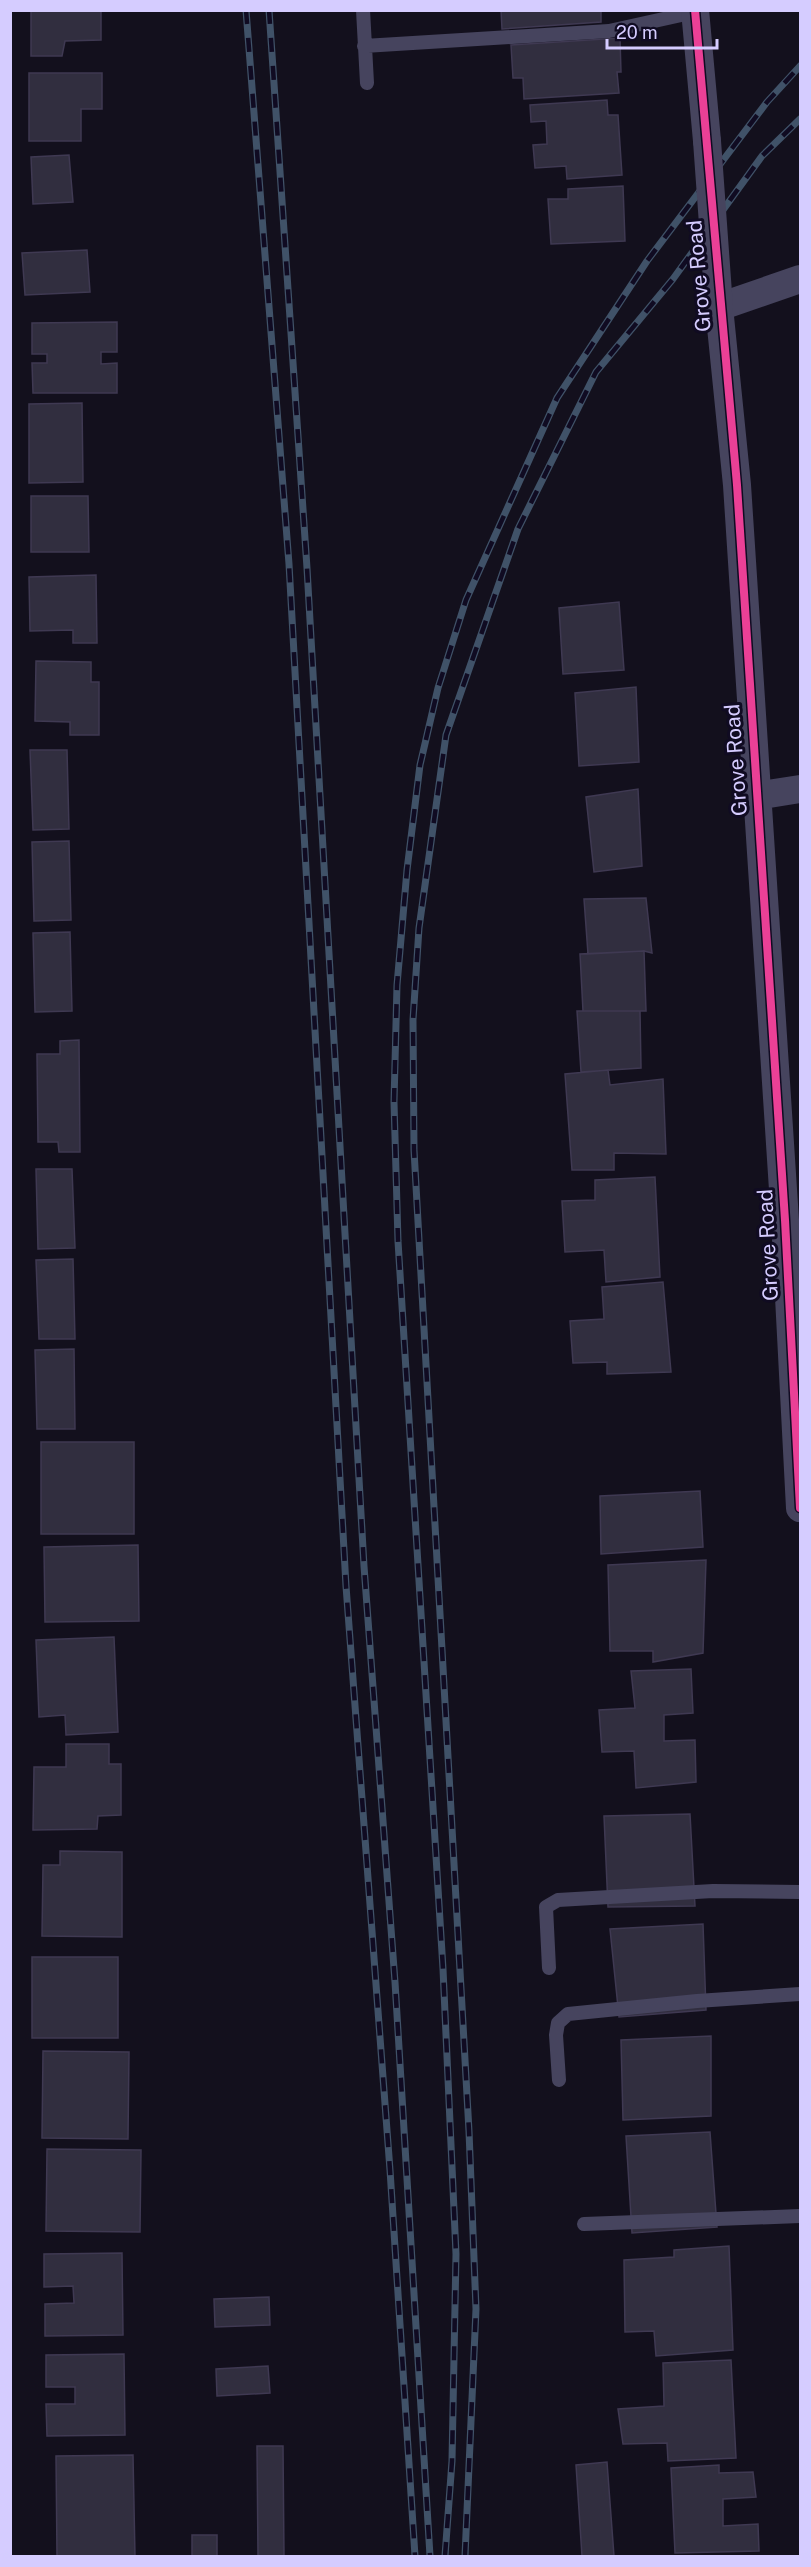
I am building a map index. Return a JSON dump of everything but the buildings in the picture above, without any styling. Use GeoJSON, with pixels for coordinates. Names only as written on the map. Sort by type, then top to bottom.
{"type":"FeatureCollection","features":[{"type":"Feature","properties":{"kind":"street","name":"Grove Road"},"geometry":{"type":"LineString","coordinates":[[695,11],[719,307],[737,485],[785,1220],[801,1508]]}},
{"type":"Feature","properties":{"kind":"street"},"geometry":{"type":"LineString","coordinates":[[719,307],[801,279]]}},
{"type":"Feature","properties":{"kind":"street"},"geometry":{"type":"LineString","coordinates":[[756,796],[801,789]]}},
{"type":"Feature","properties":{"kind":"lane"},"geometry":{"type":"LineString","coordinates":[[363,10],[366,83]]}},
{"type":"Feature","properties":{"kind":"lane"},"geometry":{"type":"LineString","coordinates":[[364,46],[609,31],[695,11]]}},
{"type":"Feature","properties":{"kind":"lane"},"geometry":{"type":"LineString","coordinates":[[549,1968],[546,1907],[558,1900],[713,1891],[801,1892]]}},
{"type":"Feature","properties":{"kind":"lane"},"geometry":{"type":"LineString","coordinates":[[559,2080],[556,2035],[558,2023],[568,2014],[697,2001],[801,1994]]}},
{"type":"Feature","properties":{"kind":"lane"},"geometry":{"type":"LineString","coordinates":[[584,2224],[801,2216]]}},
{"type":"Feature","properties":{"kind":"railway"},"geometry":{"type":"LineString","coordinates":[[246,10],[289,564],[346,1586],[390,2170],[415,2556]]}},
{"type":"Feature","properties":{"kind":"railway"},"geometry":{"type":"LineString","coordinates":[[269,10],[307,568],[364,1566],[395,1982],[430,2556]]}},
{"type":"Feature","properties":{"kind":"railway"},"geometry":{"type":"LineString","coordinates":[[445,2556],[452,2461],[456,2254],[443,1969],[398,1241],[394,1102],[397,985],[407,870],[420,765],[438,688],[466,600],[557,398],[647,261],[767,102],[800,66]]}},
{"type":"Feature","properties":{"kind":"railway"},"geometry":{"type":"LineString","coordinates":[[465,2556],[476,2309],[469,2131],[414,1150],[413,1020],[419,928],[446,735],[518,529],[596,372],[673,279],[762,156],[800,119]]}},
{"type":"Feature","properties":{"kind":"cycle path"},"geometry":{"type":"LineString","coordinates":[[695,10],[737,485],[785,1220],[800,1508]]}}]}
